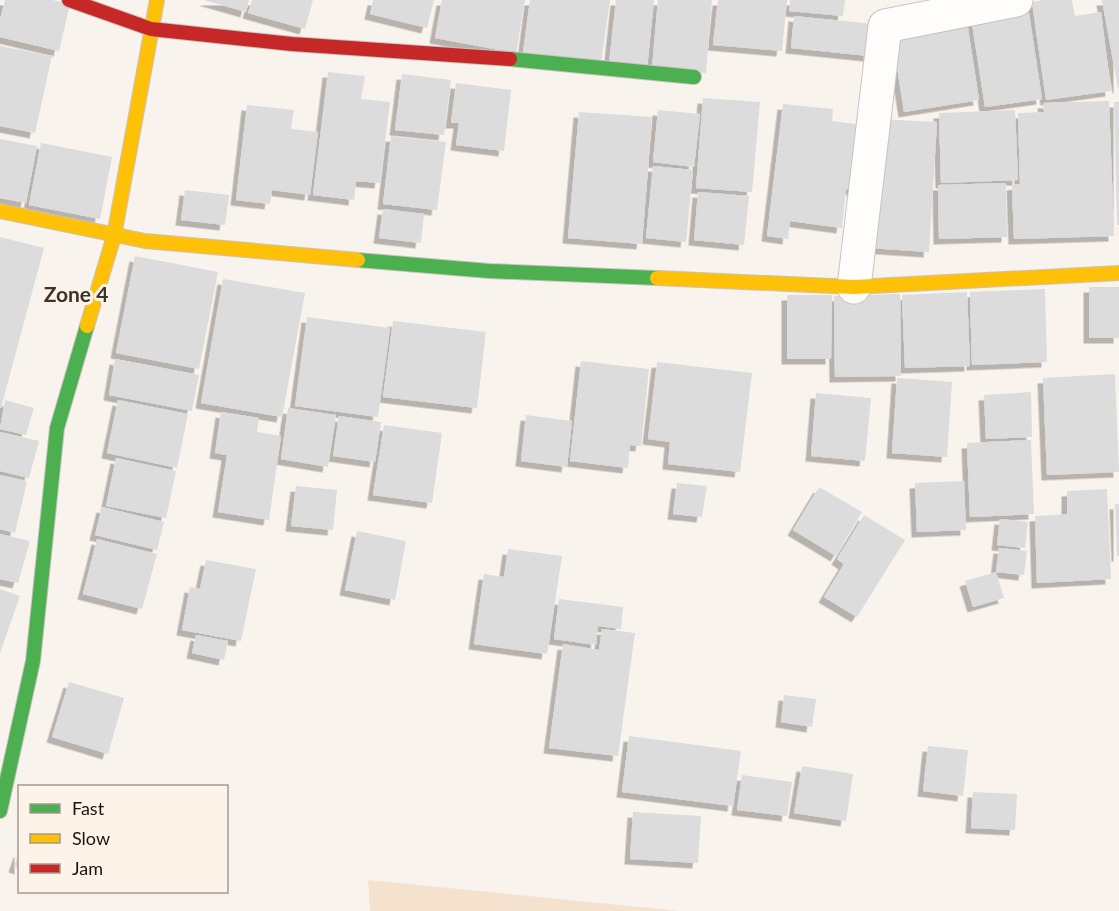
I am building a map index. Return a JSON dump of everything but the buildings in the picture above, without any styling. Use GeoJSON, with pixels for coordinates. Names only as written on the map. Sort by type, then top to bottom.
{"type":"FeatureCollection","features":[{"type":"Feature","properties":{"kind":"street"},"geometry":{"type":"LineString","coordinates":[[69,0],[151,29],[292,44],[456,54],[694,77]]}},
{"type":"Feature","properties":{"kind":"street"},"geometry":{"type":"LineString","coordinates":[[0,811],[33,661],[57,428],[114,236],[157,0]]}},
{"type":"Feature","properties":{"kind":"street"},"geometry":{"type":"LineString","coordinates":[[854,287],[885,13],[1016,0]]}},
{"type":"Feature","properties":{"kind":"street"},"geometry":{"type":"LineString","coordinates":[[0,211],[145,241],[489,271],[854,287],[1119,273]]}},
{"type":"Feature","properties":{"kind":"shaded area"},"geometry":{"type":"Polygon","coordinates":[[[368,880],[680,911],[370,911],[368,880]]]}},
{"type":"Feature","properties":{"kind":"traffic: fast"},"geometry":{"type":"LineString","coordinates":[[510,59],[694,77]]}},
{"type":"Feature","properties":{"kind":"traffic: fast"},"geometry":{"type":"LineString","coordinates":[[358,260],[489,271],[657,278]]}},
{"type":"Feature","properties":{"kind":"traffic: fast"},"geometry":{"type":"LineString","coordinates":[[0,811],[33,661],[57,428],[87,326]]}},
{"type":"Feature","properties":{"kind":"traffic: slow"},"geometry":{"type":"LineString","coordinates":[[87,326],[114,236],[157,0]]}},
{"type":"Feature","properties":{"kind":"traffic: slow"},"geometry":{"type":"LineString","coordinates":[[0,211],[145,241],[358,260]]}},
{"type":"Feature","properties":{"kind":"traffic: slow"},"geometry":{"type":"LineString","coordinates":[[657,278],[854,287],[1119,273]]}},
{"type":"Feature","properties":{"kind":"traffic: jam"},"geometry":{"type":"LineString","coordinates":[[69,0],[151,29],[292,44],[510,59]]}},
{"type":"Feature","properties":{"kind":"district","name":"Zone 4"},"geometry":{"type":"Point","coordinates":[76,293]}}]}
